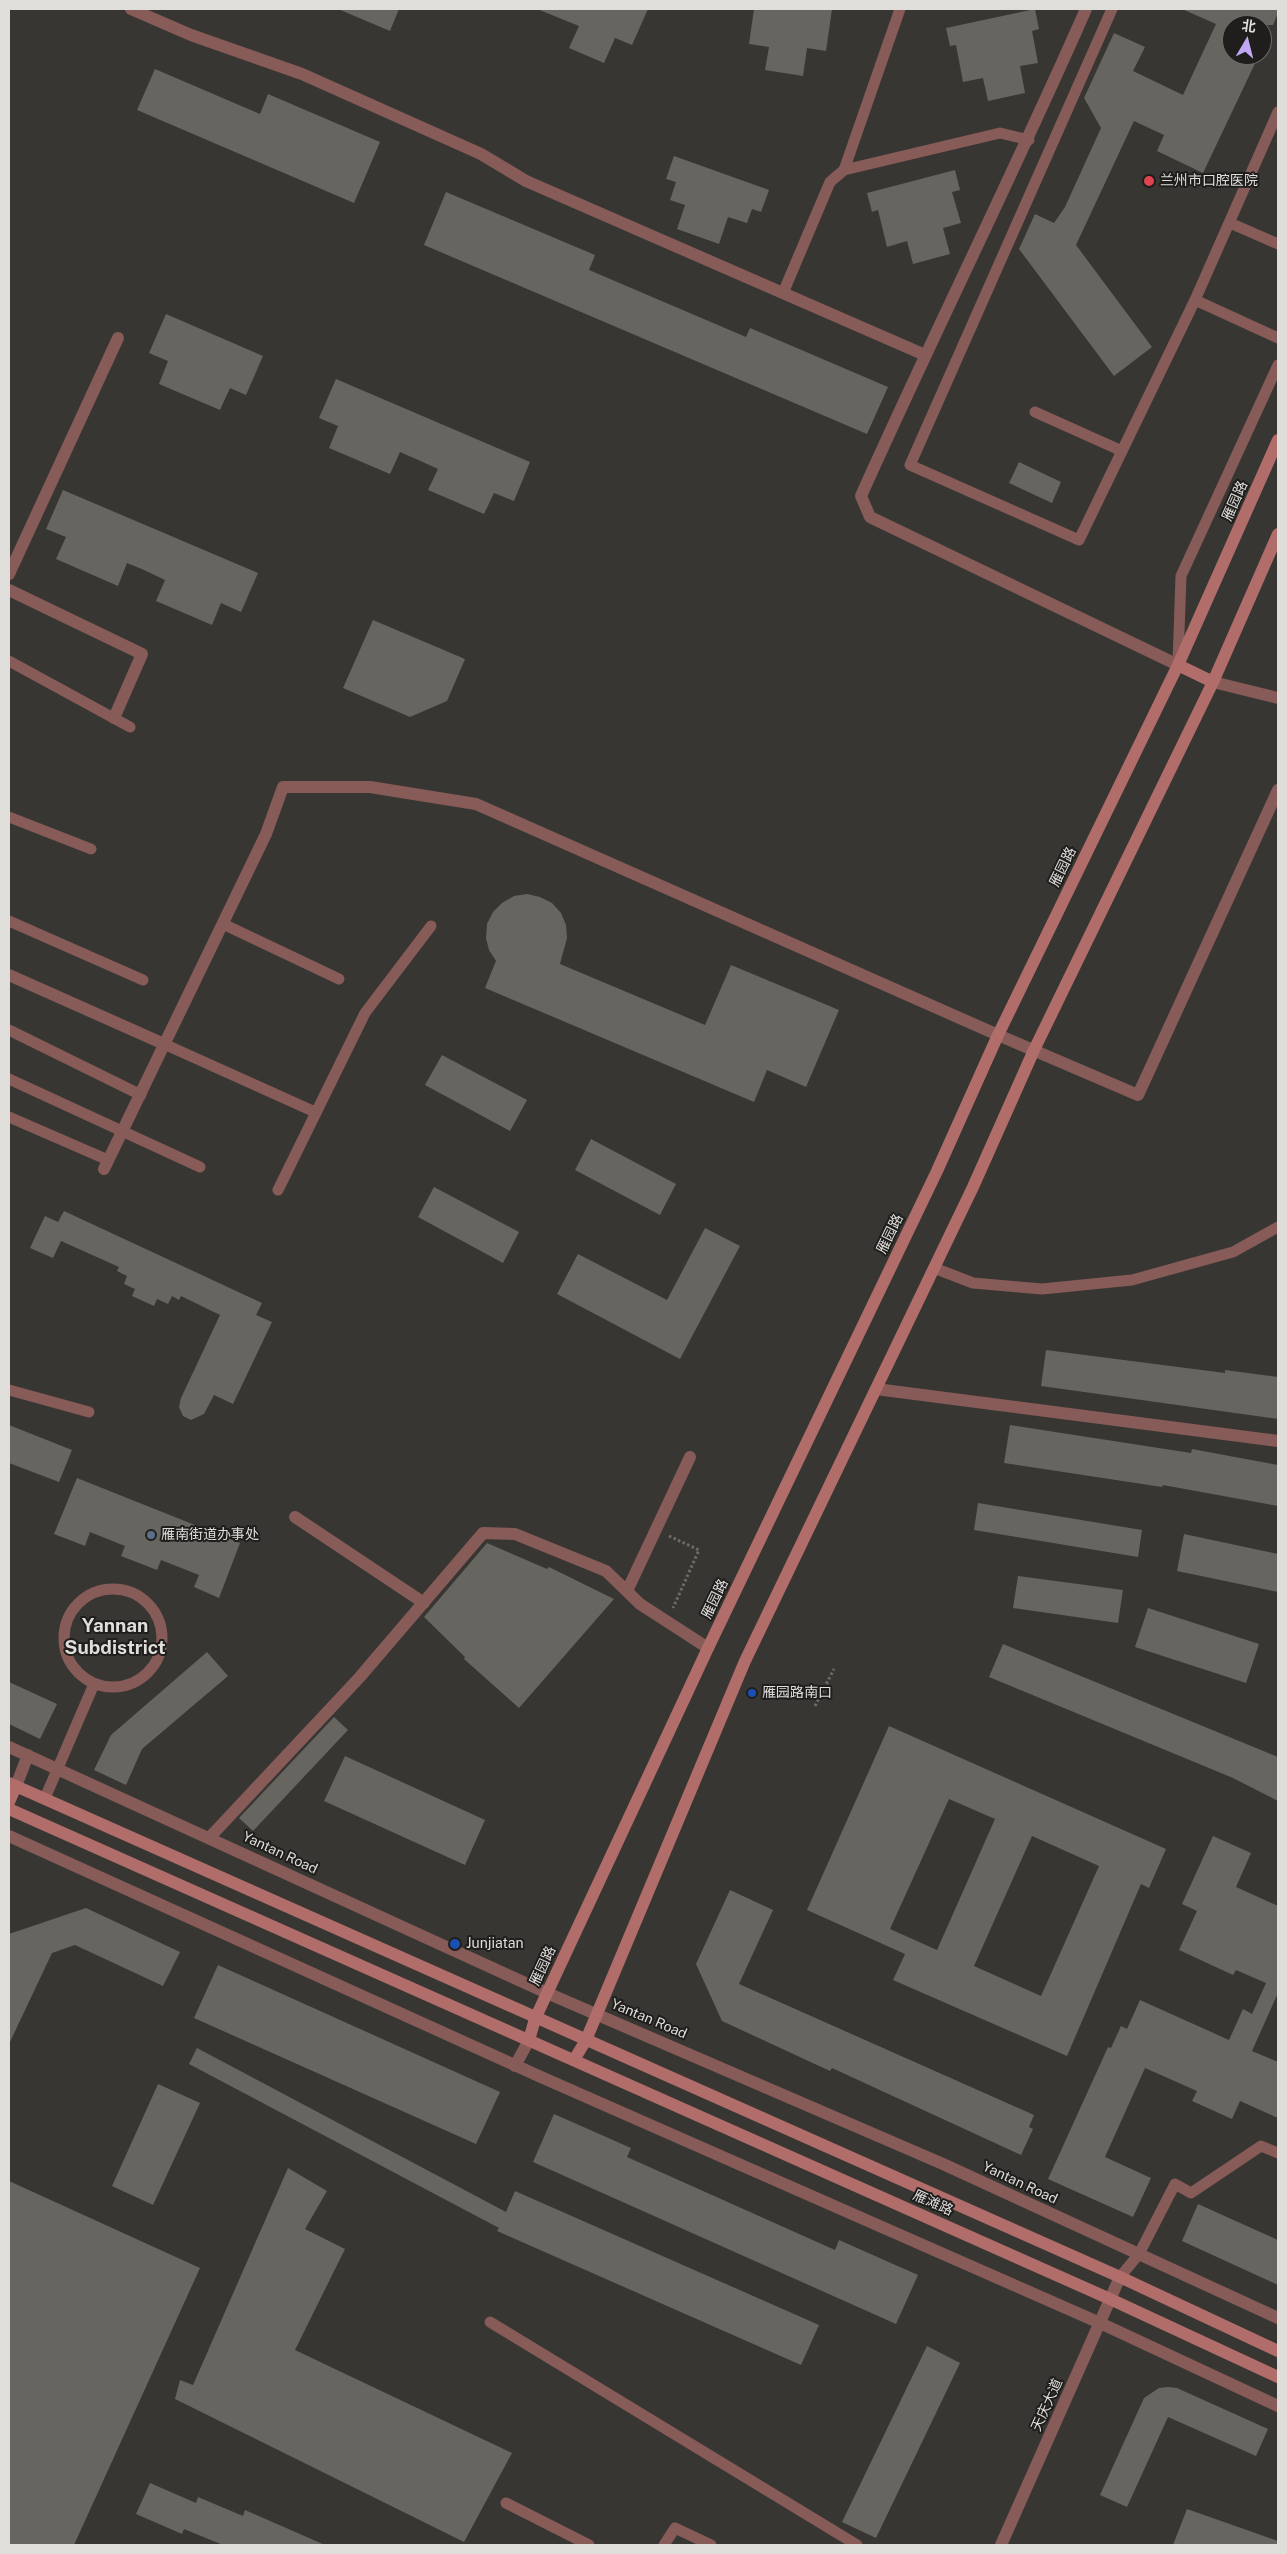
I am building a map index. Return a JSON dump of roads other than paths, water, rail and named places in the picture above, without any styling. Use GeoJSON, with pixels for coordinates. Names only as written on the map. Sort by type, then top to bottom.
{"type":"FeatureCollection","features":[{"type":"Feature","properties":{"kind":"main road","name":"雁园路"},"geometry":{"type":"LineString","coordinates":[[529,2040],[535,2018],[708,1648],[933,1180],[998,1036],[1178,665],[1278,440]]}},
{"type":"Feature","properties":{"kind":"main road"},"geometry":{"type":"LineString","coordinates":[[9,1809],[574,2060],[586,2040],[745,1661],[934,1268],[1034,1050],[1213,682],[1278,534]]}},
{"type":"Feature","properties":{"kind":"main road"},"geometry":{"type":"LineString","coordinates":[[1178,665],[1213,682]]}},
{"type":"Feature","properties":{"kind":"main road"},"geometry":{"type":"LineString","coordinates":[[9,1802],[12,1784],[1120,2277],[1278,2351]]}},
{"type":"Feature","properties":{"kind":"main road","name":"雁滩路"},"geometry":{"type":"LineString","coordinates":[[574,2060],[1110,2299],[1278,2377]]}},
{"type":"Feature","properties":{"kind":"street"},"geometry":{"type":"LineString","coordinates":[[132,9],[192,35],[302,74],[481,154],[526,181],[925,355]]}},
{"type":"Feature","properties":{"kind":"street"},"geometry":{"type":"LineString","coordinates":[[1086,9],[1029,140],[925,355],[861,496],[870,517],[1178,665]]}},
{"type":"Feature","properties":{"kind":"street"},"geometry":{"type":"LineString","coordinates":[[9,574],[118,338]]}},
{"type":"Feature","properties":{"kind":"street"},"geometry":{"type":"LineString","coordinates":[[9,590],[142,654],[114,718]]}},
{"type":"Feature","properties":{"kind":"street"},"geometry":{"type":"LineString","coordinates":[[1213,682],[1278,698]]}},
{"type":"Feature","properties":{"kind":"street"},"geometry":{"type":"LineString","coordinates":[[106,1164],[266,834],[282,787],[370,787],[476,804],[998,1036],[1138,1095],[1278,790]]}},
{"type":"Feature","properties":{"kind":"street"},"geometry":{"type":"LineString","coordinates":[[9,975],[164,1044]]}},
{"type":"Feature","properties":{"kind":"street"},"geometry":{"type":"LineString","coordinates":[[876,1389],[1278,1441]]}},
{"type":"Feature","properties":{"kind":"street"},"geometry":{"type":"LineString","coordinates":[[626,1591],[690,1457]]}},
{"type":"Feature","properties":{"kind":"street"},"geometry":{"type":"LineString","coordinates":[[295,1517],[424,1603]]}},
{"type":"Feature","properties":{"kind":"street"},"geometry":{"type":"LineString","coordinates":[[210,1837],[359,1678],[483,1533],[516,1534],[606,1571],[640,1604],[708,1648]]}},
{"type":"Feature","properties":{"kind":"street","name":"Yantan Road"},"geometry":{"type":"LineString","coordinates":[[9,1747],[210,1837],[547,1993],[597,2012],[944,2164],[1278,2318]]}},
{"type":"Feature","properties":{"kind":"street"},"geometry":{"type":"LineString","coordinates":[[12,1784],[28,1755]]}},
{"type":"Feature","properties":{"kind":"street"},"geometry":{"type":"LineString","coordinates":[[9,1836],[515,2066],[1100,2323],[1278,2406]]}},
{"type":"Feature","properties":{"kind":"street"},"geometry":{"type":"LineString","coordinates":[[515,2066],[529,2040]]}},
{"type":"Feature","properties":{"kind":"street","name":"天庆大道"},"geometry":{"type":"LineString","coordinates":[[1001,2545],[1120,2277]]}},
{"type":"Feature","properties":{"kind":"lane"},"geometry":{"type":"LineString","coordinates":[[844,170],[900,9]]}},
{"type":"Feature","properties":{"kind":"lane"},"geometry":{"type":"LineString","coordinates":[[1112,9],[910,465],[1079,540],[1230,223],[1278,112]]}},
{"type":"Feature","properties":{"kind":"lane"},"geometry":{"type":"LineString","coordinates":[[783,293],[830,182],[844,170],[1000,133],[1029,140]]}},
{"type":"Feature","properties":{"kind":"lane"},"geometry":{"type":"LineString","coordinates":[[1230,223],[1278,244]]}},
{"type":"Feature","properties":{"kind":"lane"},"geometry":{"type":"LineString","coordinates":[[1194,300],[1278,338]]}},
{"type":"Feature","properties":{"kind":"lane"},"geometry":{"type":"LineString","coordinates":[[1178,665],[1181,576],[1278,365]]}},
{"type":"Feature","properties":{"kind":"lane"},"geometry":{"type":"LineString","coordinates":[[1034,412],[1122,451]]}},
{"type":"Feature","properties":{"kind":"lane"},"geometry":{"type":"LineString","coordinates":[[9,661],[130,726]]}},
{"type":"Feature","properties":{"kind":"lane"},"geometry":{"type":"LineString","coordinates":[[9,817],[91,849]]}},
{"type":"Feature","properties":{"kind":"lane"},"geometry":{"type":"LineString","coordinates":[[9,921],[143,980]]}},
{"type":"Feature","properties":{"kind":"lane"},"geometry":{"type":"LineString","coordinates":[[223,924],[339,979]]}},
{"type":"Feature","properties":{"kind":"lane"},"geometry":{"type":"LineString","coordinates":[[278,1190],[315,1112],[366,1013],[431,926]]}},
{"type":"Feature","properties":{"kind":"lane"},"geometry":{"type":"LineString","coordinates":[[9,1030],[141,1095]]}},
{"type":"Feature","properties":{"kind":"lane"},"geometry":{"type":"LineString","coordinates":[[164,1044],[315,1112]]}},
{"type":"Feature","properties":{"kind":"lane"},"geometry":{"type":"LineString","coordinates":[[9,1079],[200,1167]]}},
{"type":"Feature","properties":{"kind":"lane"},"geometry":{"type":"LineString","coordinates":[[9,1117],[106,1164]]}},
{"type":"Feature","properties":{"kind":"lane"},"geometry":{"type":"LineString","coordinates":[[934,1268],[973,1283],[1042,1289],[1132,1280],[1233,1252],[1278,1227]]}},
{"type":"Feature","properties":{"kind":"lane"},"geometry":{"type":"LineString","coordinates":[[9,1390],[89,1412]]}},
{"type":"Feature","properties":{"kind":"lane"},"geometry":{"type":"LineString","coordinates":[[112,1588],[132,1592],[148,1602],[159,1618],[163,1637],[160,1656],[149,1673],[133,1684],[114,1688],[94,1684],[78,1674],[67,1658],[63,1638],[66,1619],[77,1603],[94,1592],[112,1588]]}},
{"type":"Feature","properties":{"kind":"lane"},"geometry":{"type":"LineString","coordinates":[[45,1798],[94,1684]]}},
{"type":"Feature","properties":{"kind":"lane"},"geometry":{"type":"LineString","coordinates":[[1120,2277],[1139,2254],[1174,2184],[1191,2193],[1261,2146],[1278,2153]]}},
{"type":"Feature","properties":{"kind":"lane"},"geometry":{"type":"LineString","coordinates":[[490,2322],[857,2545]]}},
{"type":"Feature","properties":{"kind":"lane"},"geometry":{"type":"LineString","coordinates":[[506,2503],[589,2545]]}},
{"type":"Feature","properties":{"kind":"lane"},"geometry":{"type":"LineString","coordinates":[[664,2545],[675,2528],[711,2545]]}},
{"type":"Feature","properties":{"kind":"place","name":"兰州市口腔医院"},"geometry":{"type":"Point","coordinates":[1149,181]}},
{"type":"Feature","properties":{"kind":"place","name":"雁南街道办事处"},"geometry":{"type":"Point","coordinates":[151,1535]}},
{"type":"Feature","properties":{"kind":"place","name":"雁园路南口"},"geometry":{"type":"Point","coordinates":[752,1693]}},
{"type":"Feature","properties":{"kind":"place","name":"Junjiatan"},"geometry":{"type":"Point","coordinates":[455,1944]}},
{"type":"Feature","properties":{"kind":"district","name":"Yannan Subdistrict"},"geometry":{"type":"Point","coordinates":[115,1637]}}]}
